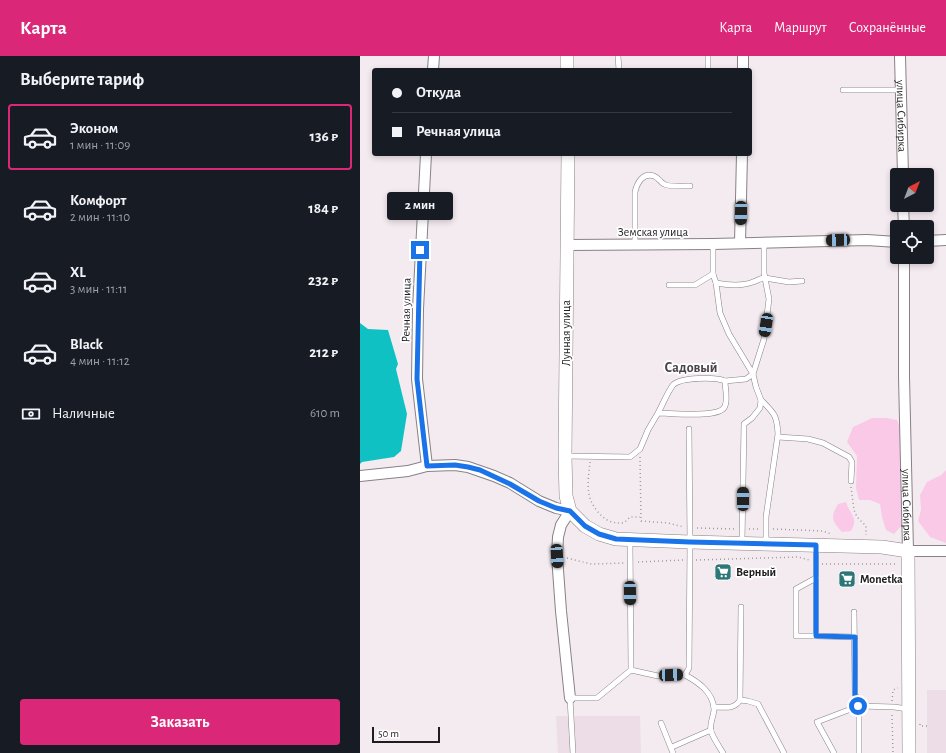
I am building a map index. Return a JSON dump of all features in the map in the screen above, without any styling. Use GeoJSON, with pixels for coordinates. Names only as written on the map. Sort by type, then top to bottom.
{"type":"FeatureCollection","features":[{"type":"Feature","properties":{"kind":"street"},"geometry":{"type":"LineString","coordinates":[[433,68],[434,56]]}},
{"type":"Feature","properties":{"kind":"street"},"geometry":{"type":"LineString","coordinates":[[567,56],[567,68]]}},
{"type":"Feature","properties":{"kind":"street"},"geometry":{"type":"LineString","coordinates":[[743,56],[743,68]]}},
{"type":"Feature","properties":{"kind":"street","name":"улица Сибирка"},"geometry":{"type":"LineString","coordinates":[[900,56],[903,168]]}},
{"type":"Feature","properties":{"kind":"street","name":"Речная улица"},"geometry":{"type":"LineString","coordinates":[[426,156],[418,309],[417,379],[427,466]]}},
{"type":"Feature","properties":{"kind":"street","name":"Лунная улица"},"geometry":{"type":"LineString","coordinates":[[568,156],[565,456],[566,496],[570,511]]}},
{"type":"Feature","properties":{"kind":"street"},"geometry":{"type":"LineString","coordinates":[[740,243],[742,156]]}},
{"type":"Feature","properties":{"kind":"street","name":"Земская улица"},"geometry":{"type":"LineString","coordinates":[[567,245],[635,246],[867,240],[890,242]]}},
{"type":"Feature","properties":{"kind":"street"},"geometry":{"type":"LineString","coordinates":[[934,241],[946,240]]}},
{"type":"Feature","properties":{"kind":"street","name":"улица Сибирка"},"geometry":{"type":"LineString","coordinates":[[904,264],[909,753]]}},
{"type":"Feature","properties":{"kind":"street"},"geometry":{"type":"LineString","coordinates":[[360,476],[427,466],[455,465],[468,467],[480,470],[510,484],[539,501],[556,508],[570,511],[585,526],[599,534],[616,539],[882,547],[908,551],[946,551]]}},
{"type":"Feature","properties":{"kind":"street"},"geometry":{"type":"LineString","coordinates":[[570,511],[561,525],[558,537],[557,553],[560,611],[570,698]]}},
{"type":"Feature","properties":{"kind":"lane"},"geometry":{"type":"LineString","coordinates":[[618,56],[619,68]]}},
{"type":"Feature","properties":{"kind":"lane"},"geometry":{"type":"LineString","coordinates":[[708,56],[708,68]]}},
{"type":"Feature","properties":{"kind":"lane"},"geometry":{"type":"LineString","coordinates":[[843,90],[901,90]]}},
{"type":"Feature","properties":{"kind":"lane"},"geometry":{"type":"LineString","coordinates":[[635,246],[635,192],[637,184],[641,179],[647,175],[654,176],[664,185],[690,186]]}},
{"type":"Feature","properties":{"kind":"lane"},"geometry":{"type":"LineString","coordinates":[[565,456],[624,457],[635,454],[640,449],[648,430],[673,385],[678,382],[709,379],[725,380],[746,378],[752,374],[764,339],[769,299],[764,273],[764,242]]}},
{"type":"Feature","properties":{"kind":"lane"},"geometry":{"type":"LineString","coordinates":[[713,244],[713,274],[716,283],[720,313],[729,334],[752,374],[761,400],[774,414],[778,421],[778,437],[766,517],[766,544]]}},
{"type":"Feature","properties":{"kind":"lane"},"geometry":{"type":"LineString","coordinates":[[668,286],[695,285],[713,274]]}},
{"type":"Feature","properties":{"kind":"lane"},"geometry":{"type":"LineString","coordinates":[[716,283],[747,284],[761,278],[802,281]]}},
{"type":"Feature","properties":{"kind":"lane"},"geometry":{"type":"LineString","coordinates":[[658,413],[706,414],[718,412],[726,406],[725,380]]}},
{"type":"Feature","properties":{"kind":"lane"},"geometry":{"type":"LineString","coordinates":[[742,543],[744,424],[752,418],[760,408],[761,400]]}},
{"type":"Feature","properties":{"kind":"lane"},"geometry":{"type":"LineString","coordinates":[[685,675],[689,668],[689,429]]}},
{"type":"Feature","properties":{"kind":"lane"},"geometry":{"type":"LineString","coordinates":[[778,437],[808,439],[823,444],[849,458],[852,462],[851,481]]}},
{"type":"Feature","properties":{"kind":"lane"},"geometry":{"type":"LineString","coordinates":[[630,540],[631,670]]}},
{"type":"Feature","properties":{"kind":"lane"},"geometry":{"type":"LineString","coordinates":[[816,545],[816,636]]}},
{"type":"Feature","properties":{"kind":"lane"},"geometry":{"type":"LineString","coordinates":[[816,578],[796,589],[796,636],[855,637]]}},
{"type":"Feature","properties":{"kind":"lane"},"geometry":{"type":"LineString","coordinates":[[714,708],[732,707],[737,705],[740,700],[741,607]]}},
{"type":"Feature","properties":{"kind":"lane"},"geometry":{"type":"LineString","coordinates":[[854,612],[855,694],[858,706],[859,753]]}},
{"type":"Feature","properties":{"kind":"lane"},"geometry":{"type":"LineString","coordinates":[[574,753],[570,698],[597,698],[631,670]]}},
{"type":"Feature","properties":{"kind":"lane"},"geometry":{"type":"LineString","coordinates":[[631,670],[658,676],[685,675],[698,682],[705,688],[711,698],[714,708],[711,730],[723,753]]}},
{"type":"Feature","properties":{"kind":"lane"},"geometry":{"type":"LineString","coordinates":[[740,700],[758,704],[784,753]]}},
{"type":"Feature","properties":{"kind":"lane"},"geometry":{"type":"LineString","coordinates":[[834,753],[818,722],[858,706],[909,709]]}},
{"type":"Feature","properties":{"kind":"lane"},"geometry":{"type":"LineString","coordinates":[[661,723],[672,747],[673,753]]}},
{"type":"Feature","properties":{"kind":"lane"},"geometry":{"type":"LineString","coordinates":[[672,747],[711,730]]}},
{"type":"Feature","properties":{"kind":"path"},"geometry":{"type":"LineString","coordinates":[[591,457],[589,494],[591,501],[597,510],[607,520],[616,523],[624,523],[630,517],[640,517]]}},
{"type":"Feature","properties":{"kind":"path"},"geometry":{"type":"LineString","coordinates":[[851,481],[854,510],[857,517],[866,526],[866,536]]}},
{"type":"Feature","properties":{"kind":"path"},"geometry":{"type":"LineString","coordinates":[[557,553],[566,558],[591,564],[798,557],[810,560],[816,564],[898,564]]}},
{"type":"Feature","properties":{"kind":"path"},"geometry":{"type":"LineString","coordinates":[[893,753],[892,690],[902,688]]}},
{"type":"Feature","properties":{"kind":"shaded area"},"geometry":{"type":"Polygon","coordinates":[[[872,418],[897,420],[900,428],[903,500],[902,525],[894,534],[886,530],[880,504],[870,500],[859,500],[856,488],[857,456],[847,442],[853,427],[872,418]]]}},
{"type":"Feature","properties":{"kind":"shaded area"},"geometry":{"type":"Polygon","coordinates":[[[946,470],[946,543],[930,537],[918,521],[921,510],[920,495],[927,482],[941,475],[946,470]]]}},
{"type":"Feature","properties":{"kind":"shaded area"},"geometry":{"type":"Polygon","coordinates":[[[846,502],[853,516],[854,522],[851,531],[842,532],[834,522],[833,516],[838,504],[846,502]]]}},
{"type":"Feature","properties":{"kind":"shaded area"},"geometry":{"type":"Polygon","coordinates":[[[927,690],[946,690],[946,753],[927,753],[927,690]]]}},
{"type":"Feature","properties":{"kind":"shaded area"},"geometry":{"type":"Polygon","coordinates":[[[556,716],[640,716],[641,753],[558,753],[556,716]]]}},
{"type":"Feature","properties":{"kind":"water"},"geometry":{"type":"Polygon","coordinates":[[[360,323],[368,329],[388,330],[398,364],[396,369],[407,414],[401,451],[394,457],[362,462],[360,464],[360,323]]]}},
{"type":"Feature","properties":{"kind":"place","name":"Верный"},"geometry":{"type":"Point","coordinates":[723,572]}},
{"type":"Feature","properties":{"kind":"place","name":"Monetka"},"geometry":{"type":"Point","coordinates":[847,579]}},
{"type":"Feature","properties":{"kind":"district","name":"Садовый"},"geometry":{"type":"Point","coordinates":[691,368]}},
{"type":"Feature","properties":{"kind":"route"},"geometry":{"type":"LineString","coordinates":[[420,250],[417,379],[427,466],[455,465],[480,470],[510,484],[539,501],[556,508],[570,511],[585,526],[599,534],[616,539],[816,545],[816,636],[855,637],[855,694],[858,706]]}}]}
